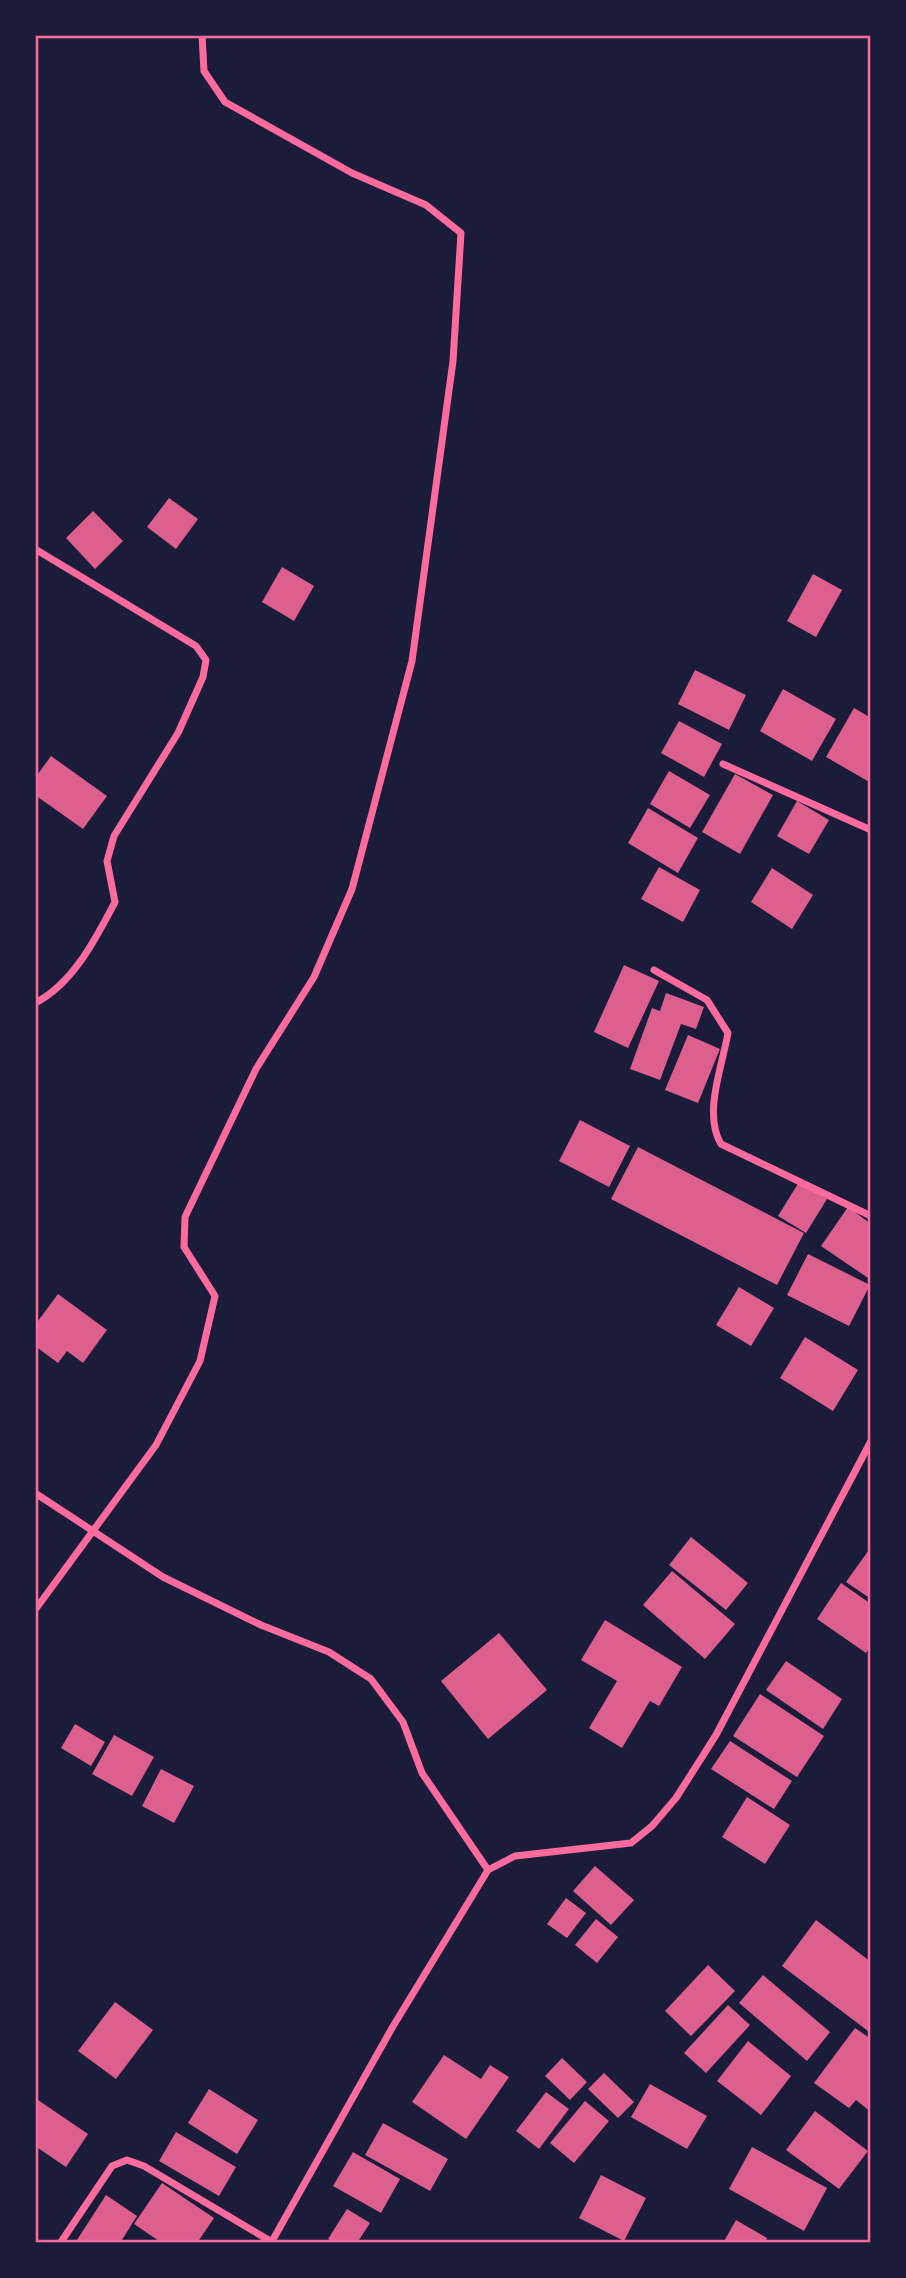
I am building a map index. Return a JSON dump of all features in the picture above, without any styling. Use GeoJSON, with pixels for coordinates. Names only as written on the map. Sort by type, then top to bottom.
{"type":"FeatureCollection","features":[{"type":"Feature","properties":{"kind":"street"},"geometry":{"type":"LineString","coordinates":[[35,1610],[90,1531],[156,1445],[200,1361],[215,1297],[184,1247],[185,1217],[256,1069],[314,977],[352,889],[412,661],[454,347],[461,233],[426,205],[352,173],[225,102],[204,71],[202,35]]}},
{"type":"Feature","properties":{"kind":"street"},"geometry":{"type":"LineString","coordinates":[[35,549],[196,646],[206,660],[203,677],[178,733],[114,836],[107,861],[115,902],[96,937],[72,971],[51,995],[35,1003]]}},
{"type":"Feature","properties":{"kind":"street"},"geometry":{"type":"LineString","coordinates":[[723,764],[871,830]]}},
{"type":"Feature","properties":{"kind":"street"},"geometry":{"type":"LineString","coordinates":[[654,970],[707,1000],[728,1033],[713,1112],[713,1131],[721,1144],[871,1216]]}},
{"type":"Feature","properties":{"kind":"street"},"geometry":{"type":"LineString","coordinates":[[61,2242],[112,2166],[127,2160],[144,2166],[272,2242],[392,2028],[488,1870],[515,1856],[631,1843],[652,1826],[676,1798],[716,1735],[871,1441]]}},
{"type":"Feature","properties":{"kind":"street"},"geometry":{"type":"LineString","coordinates":[[35,1493],[163,1577],[261,1625],[330,1653],[371,1679],[403,1722],[422,1773],[488,1870]]}},
{"type":"Feature","properties":{"kind":"building"},"geometry":{"type":"Polygon","coordinates":[[[169,498],[198,519],[176,549],[147,527],[169,498]]]}},
{"type":"Feature","properties":{"kind":"building"},"geometry":{"type":"Polygon","coordinates":[[[93,511],[123,541],[95,569],[66,538],[93,511]]]}},
{"type":"Feature","properties":{"kind":"building"},"geometry":{"type":"Polygon","coordinates":[[[282,567],[314,586],[294,621],[262,602],[282,567]]]}},
{"type":"Feature","properties":{"kind":"building"},"geometry":{"type":"Polygon","coordinates":[[[813,574],[842,590],[816,637],[787,621],[813,574]]]}},
{"type":"Feature","properties":{"kind":"building"},"geometry":{"type":"Polygon","coordinates":[[[695,670],[746,695],[729,730],[678,704],[695,670]]]}},
{"type":"Feature","properties":{"kind":"building"},"geometry":{"type":"Polygon","coordinates":[[[783,689],[836,719],[812,761],[760,731],[783,689]]]}},
{"type":"Feature","properties":{"kind":"building"},"geometry":{"type":"Polygon","coordinates":[[[854,708],[871,718],[871,783],[826,757],[854,708]]]}},
{"type":"Feature","properties":{"kind":"building"},"geometry":{"type":"Polygon","coordinates":[[[679,721],[722,744],[704,777],[661,753],[679,721]]]}},
{"type":"Feature","properties":{"kind":"building"},"geometry":{"type":"Polygon","coordinates":[[[51,756],[107,796],[83,829],[35,795],[35,778],[51,756]]]}},
{"type":"Feature","properties":{"kind":"building"},"geometry":{"type":"Polygon","coordinates":[[[669,771],[710,795],[690,828],[650,804],[669,771]]]}},
{"type":"Feature","properties":{"kind":"building"},"geometry":{"type":"Polygon","coordinates":[[[735,774],[773,795],[740,854],[702,832],[735,774]]]}},
{"type":"Feature","properties":{"kind":"building"},"geometry":{"type":"Polygon","coordinates":[[[797,801],[829,820],[809,854],[777,836],[797,801]]]}},
{"type":"Feature","properties":{"kind":"building"},"geometry":{"type":"Polygon","coordinates":[[[648,808],[698,838],[678,873],[628,843],[648,808]]]}},
{"type":"Feature","properties":{"kind":"building"},"geometry":{"type":"Polygon","coordinates":[[[659,867],[700,890],[683,922],[641,899],[659,867]]]}},
{"type":"Feature","properties":{"kind":"building"},"geometry":{"type":"Polygon","coordinates":[[[772,868],[813,895],[792,929],[751,902],[772,868]]]}},
{"type":"Feature","properties":{"kind":"building"},"geometry":{"type":"Polygon","coordinates":[[[624,965],[659,981],[628,1048],[594,1032],[624,965]]]}},
{"type":"Feature","properties":{"kind":"building"},"geometry":{"type":"Polygon","coordinates":[[[666,993],[704,1007],[696,1029],[681,1024],[660,1080],[630,1069],[652,1008],[660,1011],[666,993]]]}},
{"type":"Feature","properties":{"kind":"building"},"geometry":{"type":"Polygon","coordinates":[[[688,1035],[720,1049],[698,1103],[665,1090],[688,1035]]]}},
{"type":"Feature","properties":{"kind":"building"},"geometry":{"type":"Polygon","coordinates":[[[580,1120],[630,1146],[609,1187],[559,1161],[580,1120]]]}},
{"type":"Feature","properties":{"kind":"building"},"geometry":{"type":"Polygon","coordinates":[[[638,1147],[804,1233],[777,1285],[611,1199],[638,1147]]]}},
{"type":"Feature","properties":{"kind":"building"},"geometry":{"type":"Polygon","coordinates":[[[799,1182],[827,1199],[806,1233],[778,1216],[799,1182]]]}},
{"type":"Feature","properties":{"kind":"building"},"geometry":{"type":"Polygon","coordinates":[[[848,1207],[871,1224],[871,1280],[821,1246],[848,1207]]]}},
{"type":"Feature","properties":{"kind":"building"},"geometry":{"type":"Polygon","coordinates":[[[808,1254],[870,1285],[849,1326],[787,1295],[808,1254]]]}},
{"type":"Feature","properties":{"kind":"building"},"geometry":{"type":"Polygon","coordinates":[[[739,1287],[774,1308],[751,1346],[716,1325],[739,1287]]]}},
{"type":"Feature","properties":{"kind":"building"},"geometry":{"type":"Polygon","coordinates":[[[58,1294],[107,1330],[83,1363],[67,1351],[58,1363],[35,1346],[35,1325],[58,1294]]]}},
{"type":"Feature","properties":{"kind":"building"},"geometry":{"type":"Polygon","coordinates":[[[805,1337],[858,1370],[833,1411],[780,1378],[805,1337]]]}},
{"type":"Feature","properties":{"kind":"building"},"geometry":{"type":"Polygon","coordinates":[[[691,1537],[748,1583],[726,1610],[669,1565],[691,1537]]]}},
{"type":"Feature","properties":{"kind":"building"},"geometry":{"type":"Polygon","coordinates":[[[871,1547],[871,1599],[846,1582],[871,1547]]]}},
{"type":"Feature","properties":{"kind":"building"},"geometry":{"type":"Polygon","coordinates":[[[672,1571],[735,1624],[705,1659],[643,1605],[672,1571]]]}},
{"type":"Feature","properties":{"kind":"building"},"geometry":{"type":"Polygon","coordinates":[[[841,1583],[871,1604],[871,1646],[866,1653],[817,1619],[841,1583]]]}},
{"type":"Feature","properties":{"kind":"building"},"geometry":{"type":"Polygon","coordinates":[[[605,1620],[682,1667],[659,1706],[650,1701],[622,1748],[589,1728],[617,1681],[581,1660],[605,1620]]]}},
{"type":"Feature","properties":{"kind":"building"},"geometry":{"type":"Polygon","coordinates":[[[499,1633],[547,1690],[488,1739],[441,1681],[499,1633]]]}},
{"type":"Feature","properties":{"kind":"building"},"geometry":{"type":"Polygon","coordinates":[[[786,1661],[842,1699],[823,1729],[766,1690],[786,1661]]]}},
{"type":"Feature","properties":{"kind":"building"},"geometry":{"type":"Polygon","coordinates":[[[760,1694],[824,1736],[797,1777],[733,1736],[760,1694]]]}},
{"type":"Feature","properties":{"kind":"building"},"geometry":{"type":"Polygon","coordinates":[[[75,1724],[105,1742],[91,1766],[61,1748],[75,1724]]]}},
{"type":"Feature","properties":{"kind":"building"},"geometry":{"type":"Polygon","coordinates":[[[114,1735],[154,1757],[132,1796],[92,1774],[114,1735]]]}},
{"type":"Feature","properties":{"kind":"building"},"geometry":{"type":"Polygon","coordinates":[[[730,1741],[792,1781],[774,1809],[711,1769],[730,1741]]]}},
{"type":"Feature","properties":{"kind":"building"},"geometry":{"type":"Polygon","coordinates":[[[161,1769],[194,1786],[174,1823],[142,1806],[161,1769]]]}},
{"type":"Feature","properties":{"kind":"building"},"geometry":{"type":"Polygon","coordinates":[[[747,1797],[790,1825],[765,1864],[722,1837],[747,1797]]]}},
{"type":"Feature","properties":{"kind":"building"},"geometry":{"type":"Polygon","coordinates":[[[595,1866],[634,1900],[611,1925],[573,1891],[595,1866]]]}},
{"type":"Feature","properties":{"kind":"building"},"geometry":{"type":"Polygon","coordinates":[[[566,1898],[586,1913],[567,1938],[547,1924],[566,1898]]]}},
{"type":"Feature","properties":{"kind":"building"},"geometry":{"type":"Polygon","coordinates":[[[596,1919],[618,1937],[597,1963],[575,1945],[596,1919]]]}},
{"type":"Feature","properties":{"kind":"building"},"geometry":{"type":"Polygon","coordinates":[[[816,1920],[871,1962],[868,2031],[782,1966],[816,1920]]]}},
{"type":"Feature","properties":{"kind":"building"},"geometry":{"type":"Polygon","coordinates":[[[708,1965],[735,1991],[691,2036],[665,2011],[708,1965]]]}},
{"type":"Feature","properties":{"kind":"building"},"geometry":{"type":"Polygon","coordinates":[[[763,1975],[830,2032],[807,2061],[739,2003],[763,1975]]]}},
{"type":"Feature","properties":{"kind":"building"},"geometry":{"type":"Polygon","coordinates":[[[115,2002],[153,2030],[116,2079],[78,2051],[115,2002]]]}},
{"type":"Feature","properties":{"kind":"building"},"geometry":{"type":"Polygon","coordinates":[[[728,2005],[750,2025],[706,2073],[684,2053],[728,2005]]]}},
{"type":"Feature","properties":{"kind":"building"},"geometry":{"type":"Polygon","coordinates":[[[855,2028],[871,2039],[871,2112],[856,2100],[849,2108],[814,2083],[855,2028]]]}},
{"type":"Feature","properties":{"kind":"building"},"geometry":{"type":"Polygon","coordinates":[[[748,2041],[791,2076],[761,2115],[717,2081],[748,2041]]]}},
{"type":"Feature","properties":{"kind":"building"},"geometry":{"type":"Polygon","coordinates":[[[444,2055],[481,2079],[490,2065],[509,2077],[466,2139],[412,2102],[444,2055]]]}},
{"type":"Feature","properties":{"kind":"building"},"geometry":{"type":"Polygon","coordinates":[[[562,2058],[587,2082],[570,2100],[545,2076],[562,2058]]]}},
{"type":"Feature","properties":{"kind":"building"},"geometry":{"type":"Polygon","coordinates":[[[604,2073],[634,2102],[618,2118],[588,2089],[604,2073]]]}},
{"type":"Feature","properties":{"kind":"building"},"geometry":{"type":"Polygon","coordinates":[[[650,2084],[707,2116],[687,2149],[631,2117],[650,2084]]]}},
{"type":"Feature","properties":{"kind":"building"},"geometry":{"type":"Polygon","coordinates":[[[209,2089],[258,2120],[237,2154],[188,2123],[209,2089]]]}},
{"type":"Feature","properties":{"kind":"building"},"geometry":{"type":"Polygon","coordinates":[[[546,2092],[569,2109],[539,2149],[516,2131],[546,2092]]]}},
{"type":"Feature","properties":{"kind":"building"},"geometry":{"type":"Polygon","coordinates":[[[35,2098],[88,2134],[66,2167],[35,2146],[35,2098]]]}},
{"type":"Feature","properties":{"kind":"building"},"geometry":{"type":"Polygon","coordinates":[[[585,2101],[609,2121],[574,2163],[550,2143],[585,2101]]]}},
{"type":"Feature","properties":{"kind":"building"},"geometry":{"type":"Polygon","coordinates":[[[815,2111],[868,2151],[839,2189],[786,2150],[815,2111]]]}},
{"type":"Feature","properties":{"kind":"building"},"geometry":{"type":"Polygon","coordinates":[[[383,2123],[448,2159],[430,2191],[365,2155],[383,2123]]]}},
{"type":"Feature","properties":{"kind":"building"},"geometry":{"type":"Polygon","coordinates":[[[176,2132],[236,2167],[219,2196],[159,2161],[176,2132]]]}},
{"type":"Feature","properties":{"kind":"building"},"geometry":{"type":"Polygon","coordinates":[[[752,2147],[827,2188],[804,2231],[729,2189],[752,2147]]]}},
{"type":"Feature","properties":{"kind":"building"},"geometry":{"type":"Polygon","coordinates":[[[353,2152],[400,2179],[381,2213],[333,2186],[353,2152]]]}},
{"type":"Feature","properties":{"kind":"building"},"geometry":{"type":"Polygon","coordinates":[[[601,2175],[646,2198],[624,2241],[579,2218],[601,2175]]]}},
{"type":"Feature","properties":{"kind":"building"},"geometry":{"type":"Polygon","coordinates":[[[162,2183],[214,2218],[197,2243],[162,2243],[134,2224],[162,2183]]]}},
{"type":"Feature","properties":{"kind":"building"},"geometry":{"type":"Polygon","coordinates":[[[106,2195],[137,2216],[120,2243],[75,2243],[106,2195]]]}},
{"type":"Feature","properties":{"kind":"building"},"geometry":{"type":"Polygon","coordinates":[[[347,2209],[370,2223],[357,2243],[335,2243],[328,2239],[347,2209]]]}},
{"type":"Feature","properties":{"kind":"building"},"geometry":{"type":"Polygon","coordinates":[[[736,2220],[767,2238],[765,2243],[723,2243],[736,2220]]]}}]}
